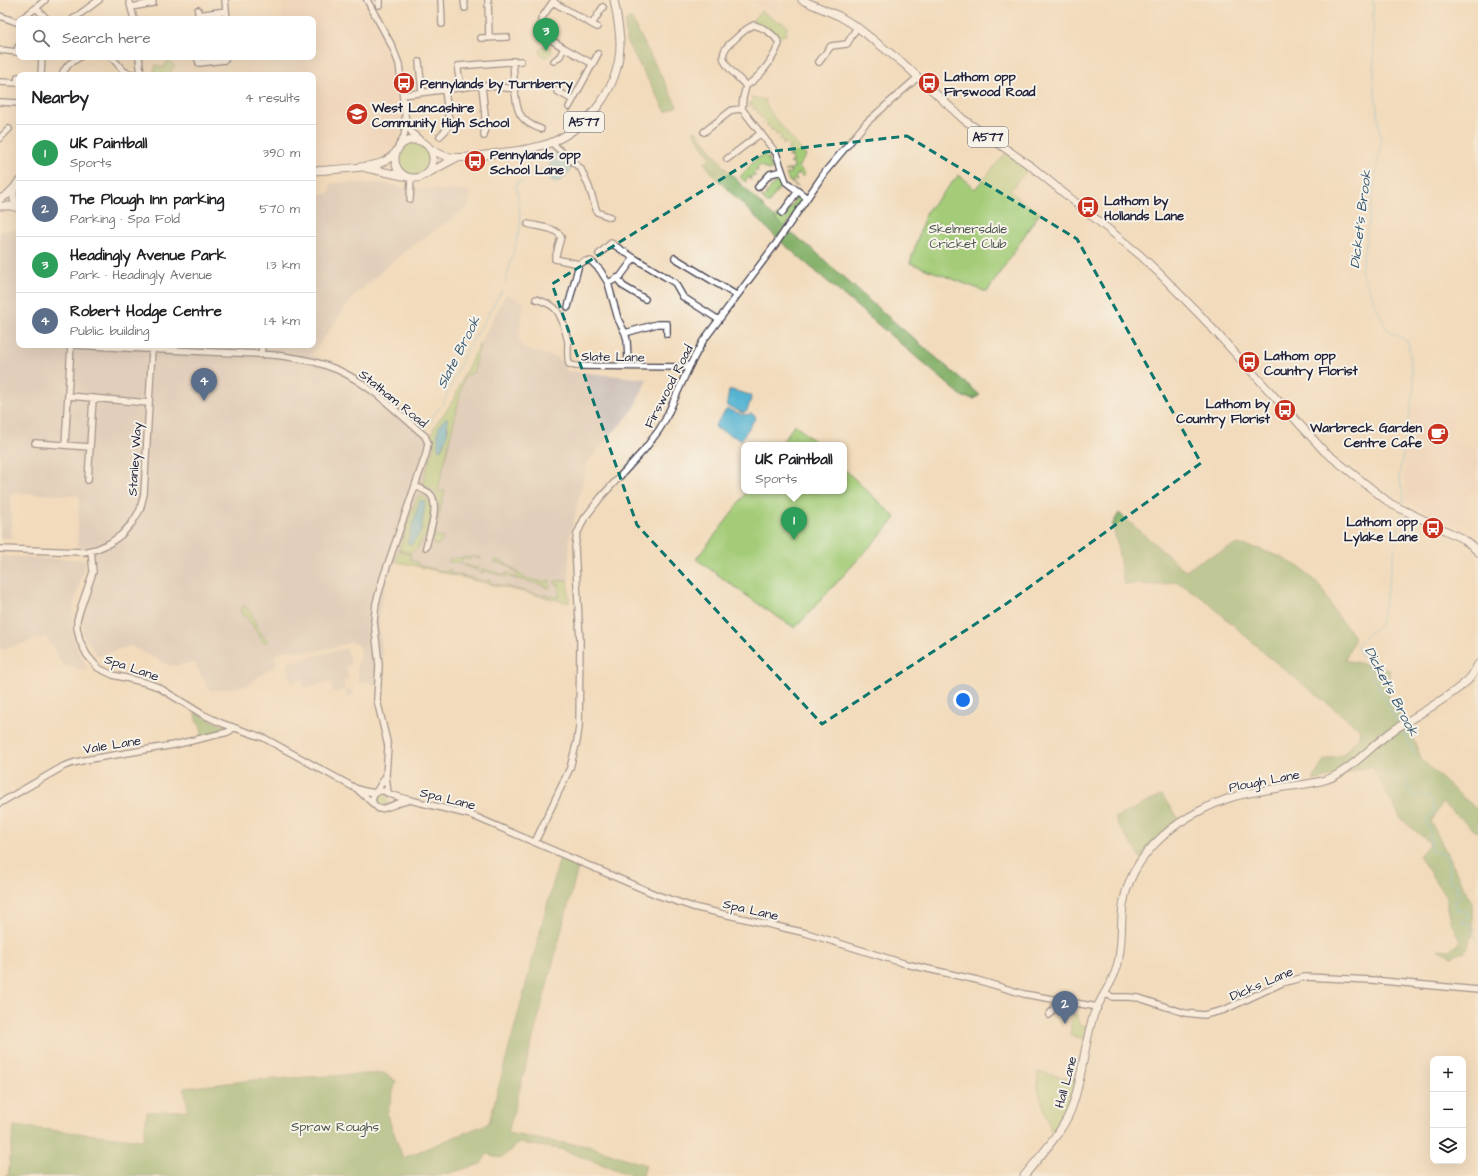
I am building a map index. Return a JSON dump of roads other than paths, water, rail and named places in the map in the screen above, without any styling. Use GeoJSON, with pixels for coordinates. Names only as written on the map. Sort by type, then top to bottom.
{"type":"FeatureCollection","features":[{"type":"Feature","properties":{"kind":"main road","name":"A577"},"geometry":{"type":"LineString","coordinates":[[316,171],[356,167],[384,162],[402,145],[413,140],[442,155],[458,157],[520,151],[542,146],[570,132],[590,116],[608,91],[617,66],[620,46],[614,0]]}},
{"type":"Feature","properties":{"kind":"main road","name":"A577"},"geometry":{"type":"LineString","coordinates":[[802,0],[839,16],[857,27],[918,77],[963,119],[1032,167],[1140,255],[1202,317],[1320,448],[1394,506],[1461,538],[1478,551]]}},
{"type":"Feature","properties":{"kind":"main road"},"geometry":{"type":"LineString","coordinates":[[426,174],[430,169],[433,158],[427,146]]}},
{"type":"Feature","properties":{"kind":"main road"},"geometry":{"type":"LineString","coordinates":[[397,151],[395,163],[397,168],[408,177]]}},
{"type":"Feature","properties":{"kind":"main road","name":"A577"},"geometry":{"type":"LineString","coordinates":[[356,167],[417,178],[458,157]]}},
{"type":"Feature","properties":{"kind":"main road"},"geometry":{"type":"LineString","coordinates":[[0,199],[7,195],[16,185]]}},
{"type":"Feature","properties":{"kind":"main road"},"geometry":{"type":"LineString","coordinates":[[16,189],[14,198],[16,202]]}},
{"type":"Feature","properties":{"kind":"main road"},"geometry":{"type":"LineString","coordinates":[[0,206],[16,207]]}},
{"type":"Feature","properties":{"kind":"main road","name":"Plough Lane"},"geometry":{"type":"LineString","coordinates":[[1098,1006],[1115,974],[1118,964],[1123,903],[1128,883],[1141,860],[1164,835],[1191,816],[1228,799],[1252,793],[1320,782],[1334,777],[1397,729],[1468,681],[1474,674],[1478,664]]}},
{"type":"Feature","properties":{"kind":"main road","name":"Hall Lane"},"geometry":{"type":"LineString","coordinates":[[1024,1176],[1062,1126],[1070,1112],[1075,1097],[1094,1016],[1098,1006]]}},
{"type":"Feature","properties":{"kind":"street"},"geometry":{"type":"LineString","coordinates":[[26,16],[45,0]]}},
{"type":"Feature","properties":{"kind":"street"},"geometry":{"type":"LineString","coordinates":[[78,16],[99,0]]}},
{"type":"Feature","properties":{"kind":"street"},"geometry":{"type":"LineString","coordinates":[[129,0],[133,16]]}},
{"type":"Feature","properties":{"kind":"street"},"geometry":{"type":"LineString","coordinates":[[131,7],[153,3],[152,0]]}},
{"type":"Feature","properties":{"kind":"street"},"geometry":{"type":"LineString","coordinates":[[225,0],[227,16]]}},
{"type":"Feature","properties":{"kind":"street"},"geometry":{"type":"LineString","coordinates":[[367,0],[396,53],[399,64],[406,123],[404,136],[397,151]]}},
{"type":"Feature","properties":{"kind":"street"},"geometry":{"type":"LineString","coordinates":[[441,0],[442,24]]}},
{"type":"Feature","properties":{"kind":"street"},"geometry":{"type":"LineString","coordinates":[[464,0],[465,8]]}},
{"type":"Feature","properties":{"kind":"street"},"geometry":{"type":"LineString","coordinates":[[488,0],[489,38]]}},
{"type":"Feature","properties":{"kind":"street"},"geometry":{"type":"LineString","coordinates":[[593,64],[545,36],[542,30],[541,19],[553,1],[594,26],[603,7]]}},
{"type":"Feature","properties":{"kind":"street"},"geometry":{"type":"LineString","coordinates":[[36,8],[44,16]]}},
{"type":"Feature","properties":{"kind":"street"},"geometry":{"type":"LineString","coordinates":[[198,10],[198,15],[226,11]]}},
{"type":"Feature","properties":{"kind":"street"},"geometry":{"type":"LineString","coordinates":[[0,16],[16,20]]}},
{"type":"Feature","properties":{"kind":"street"},"geometry":{"type":"LineString","coordinates":[[746,86],[726,64],[723,57],[723,51],[726,46],[748,28],[759,26],[776,38],[779,44],[774,57],[753,82],[746,86],[742,108],[776,154],[786,182],[807,198]]}},
{"type":"Feature","properties":{"kind":"street"},"geometry":{"type":"LineString","coordinates":[[819,62],[831,46],[847,44],[857,27]]}},
{"type":"Feature","properties":{"kind":"street"},"geometry":{"type":"LineString","coordinates":[[481,38],[507,37]]}},
{"type":"Feature","properties":{"kind":"street"},"geometry":{"type":"LineString","coordinates":[[554,61],[560,56],[564,48]]}},
{"type":"Feature","properties":{"kind":"street"},"geometry":{"type":"LineString","coordinates":[[0,50],[16,52]]}},
{"type":"Feature","properties":{"kind":"street"},"geometry":{"type":"LineString","coordinates":[[570,107],[598,54]]}},
{"type":"Feature","properties":{"kind":"street"},"geometry":{"type":"LineString","coordinates":[[41,72],[42,60]]}},
{"type":"Feature","properties":{"kind":"street"},"geometry":{"type":"LineString","coordinates":[[63,72],[76,60]]}},
{"type":"Feature","properties":{"kind":"street"},"geometry":{"type":"LineString","coordinates":[[114,60],[122,70],[127,72]]}},
{"type":"Feature","properties":{"kind":"street"},"geometry":{"type":"LineString","coordinates":[[139,60],[140,72]]}},
{"type":"Feature","properties":{"kind":"street"},"geometry":{"type":"LineString","coordinates":[[198,60],[199,63],[225,60]]}},
{"type":"Feature","properties":{"kind":"street"},"geometry":{"type":"LineString","coordinates":[[513,61],[519,112],[528,123],[541,129]]}},
{"type":"Feature","properties":{"kind":"street"},"geometry":{"type":"LineString","coordinates":[[461,88],[458,66],[520,61]]}},
{"type":"Feature","properties":{"kind":"street"},"geometry":{"type":"LineString","coordinates":[[419,62],[422,92]]}},
{"type":"Feature","properties":{"kind":"street","name":"Firswood Road"},"geometry":{"type":"LineString","coordinates":[[535,842],[570,768],[579,727],[580,640],[575,547],[580,526],[601,497],[653,439],[665,420],[689,367],[703,341],[775,245],[840,153],[866,123],[892,98],[918,77]]}},
{"type":"Feature","properties":{"kind":"street"},"geometry":{"type":"LineString","coordinates":[[0,82],[16,84]]}},
{"type":"Feature","properties":{"kind":"street"},"geometry":{"type":"LineString","coordinates":[[403,94],[482,86],[516,89]]}},
{"type":"Feature","properties":{"kind":"street"},"geometry":{"type":"LineString","coordinates":[[482,86],[485,115],[484,136]]}},
{"type":"Feature","properties":{"kind":"street"},"geometry":{"type":"LineString","coordinates":[[440,136],[447,129],[449,121],[445,90]]}},
{"type":"Feature","properties":{"kind":"street"},"geometry":{"type":"LineString","coordinates":[[557,90],[573,100]]}},
{"type":"Feature","properties":{"kind":"street"},"geometry":{"type":"LineString","coordinates":[[0,102],[16,104]]}},
{"type":"Feature","properties":{"kind":"street"},"geometry":{"type":"LineString","coordinates":[[704,132],[732,110],[742,108]]}},
{"type":"Feature","properties":{"kind":"street"},"geometry":{"type":"LineString","coordinates":[[406,123],[412,133],[427,146]]}},
{"type":"Feature","properties":{"kind":"street"},"geometry":{"type":"LineString","coordinates":[[0,138],[9,130]]}},
{"type":"Feature","properties":{"kind":"street"},"geometry":{"type":"LineString","coordinates":[[727,159],[761,133]]}},
{"type":"Feature","properties":{"kind":"street"},"geometry":{"type":"LineString","coordinates":[[554,145],[581,169],[590,187],[597,212],[610,217]]}},
{"type":"Feature","properties":{"kind":"street"},"geometry":{"type":"LineString","coordinates":[[758,187],[769,175],[782,171]]}},
{"type":"Feature","properties":{"kind":"street"},"geometry":{"type":"LineString","coordinates":[[408,177],[410,199]]}},
{"type":"Feature","properties":{"kind":"street"},"geometry":{"type":"LineString","coordinates":[[782,213],[798,191]]}},
{"type":"Feature","properties":{"kind":"street"},"geometry":{"type":"LineString","coordinates":[[528,224],[555,231],[560,234],[562,237],[555,259],[578,264],[585,261],[591,261],[600,270],[608,283],[618,319],[625,333],[628,346],[628,360]]}},
{"type":"Feature","properties":{"kind":"street"},"geometry":{"type":"LineString","coordinates":[[599,254],[611,243],[675,283],[683,297],[719,320]]}},
{"type":"Feature","properties":{"kind":"street"},"geometry":{"type":"LineString","coordinates":[[608,283],[625,271],[634,258]]}},
{"type":"Feature","properties":{"kind":"street"},"geometry":{"type":"LineString","coordinates":[[675,258],[736,295]]}},
{"type":"Feature","properties":{"kind":"street"},"geometry":{"type":"LineString","coordinates":[[568,307],[578,264]]}},
{"type":"Feature","properties":{"kind":"street"},"geometry":{"type":"LineString","coordinates":[[617,278],[624,286],[645,300]]}},
{"type":"Feature","properties":{"kind":"street","name":"Slate Lane"},"geometry":{"type":"LineString","coordinates":[[536,299],[549,304],[556,309],[560,315],[568,340],[568,360],[570,364],[575,366],[689,367]]}},
{"type":"Feature","properties":{"kind":"street"},"geometry":{"type":"LineString","coordinates":[[625,333],[657,324],[667,324],[667,334]]}},
{"type":"Feature","properties":{"kind":"street"},"geometry":{"type":"LineString","coordinates":[[65,445],[71,348]]}},
{"type":"Feature","properties":{"kind":"street","name":"Statham Road"},"geometry":{"type":"LineString","coordinates":[[133,348],[261,355],[305,360],[321,364],[347,375],[375,393],[427,439],[428,448],[383,578],[376,603],[374,621],[379,665],[376,689],[377,700],[388,746],[386,776],[389,794]]}},
{"type":"Feature","properties":{"kind":"street"},"geometry":{"type":"LineString","coordinates":[[261,355],[262,348]]}},
{"type":"Feature","properties":{"kind":"street","name":"Stanley Way"},"geometry":{"type":"LineString","coordinates":[[1,549],[83,552],[110,543],[121,535],[132,523],[140,510],[144,494],[152,349]]}},
{"type":"Feature","properties":{"kind":"street"},"geometry":{"type":"LineString","coordinates":[[69,396],[149,403]]}},
{"type":"Feature","properties":{"kind":"street"},"geometry":{"type":"LineString","coordinates":[[88,480],[93,398]]}},
{"type":"Feature","properties":{"kind":"street"},"geometry":{"type":"LineString","coordinates":[[35,443],[90,447]]}},
{"type":"Feature","properties":{"kind":"street"},"geometry":{"type":"LineString","coordinates":[[415,486],[430,494],[434,501],[435,510],[426,547]]}},
{"type":"Feature","properties":{"kind":"street","name":"Spa Lane"},"geometry":{"type":"LineString","coordinates":[[92,550],[93,572],[77,624],[80,641],[91,660],[98,668],[108,673],[158,687],[202,714],[273,742],[355,788],[364,791],[376,792]]}},
{"type":"Feature","properties":{"kind":"street","name":"Vale Lane"},"geometry":{"type":"LineString","coordinates":[[0,803],[64,766],[73,763],[191,742],[224,733],[231,730],[233,727]]}},
{"type":"Feature","properties":{"kind":"street","name":"Statham Road"},"geometry":{"type":"LineString","coordinates":[[376,792],[386,776]]}},
{"type":"Feature","properties":{"kind":"street","name":"Spa Lane"},"geometry":{"type":"LineString","coordinates":[[355,788],[374,805]]}},
{"type":"Feature","properties":{"kind":"street"},"geometry":{"type":"LineString","coordinates":[[384,790],[389,794],[391,799],[388,807],[382,809],[374,805],[372,800],[376,792],[384,790]]}},
{"type":"Feature","properties":{"kind":"street","name":"Spa Lane"},"geometry":{"type":"LineString","coordinates":[[389,794],[471,815],[678,903],[806,933],[906,964],[977,980],[1024,994],[1098,1006]]}},
{"type":"Feature","properties":{"kind":"street","name":"Spa Lane"},"geometry":{"type":"LineString","coordinates":[[388,807],[410,800]]}},
{"type":"Feature","properties":{"kind":"street","name":"Dicks Lane"},"geometry":{"type":"LineString","coordinates":[[1104,994],[1113,997],[1139,998],[1185,1013],[1204,1015],[1224,1010],[1282,983],[1305,977],[1372,980],[1478,990]]}},
{"type":"Feature","properties":{"kind":"street"},"geometry":{"type":"LineString","coordinates":[[1050,1015],[1054,1008],[1056,999]]}},
{"type":"Feature","properties":{"kind":"water"},"geometry":{"type":"Polygon","coordinates":[[[554,149],[573,166],[565,177],[554,183],[548,175],[551,171],[550,160],[554,149]]]}},
{"type":"Feature","properties":{"kind":"water"},"geometry":{"type":"Polygon","coordinates":[[[732,390],[750,395],[751,399],[747,411],[743,413],[728,406],[729,391],[732,390]]]}},
{"type":"Feature","properties":{"kind":"water"},"geometry":{"type":"Polygon","coordinates":[[[727,409],[743,415],[752,414],[756,417],[741,440],[716,428],[715,425],[727,409]]]}},
{"type":"Feature","properties":{"kind":"water"},"geometry":{"type":"Polygon","coordinates":[[[446,418],[448,419],[447,435],[442,449],[439,450],[439,428],[442,421],[446,418]]]}},
{"type":"Feature","properties":{"kind":"water"},"geometry":{"type":"Polygon","coordinates":[[[420,500],[424,501],[425,505],[421,532],[411,545],[407,543],[420,500]]]}},
{"type":"Feature","properties":{"kind":"waterway","name":"Dicket's Brook"},"geometry":{"type":"LineString","coordinates":[[1373,0],[1374,85],[1381,140],[1361,271],[1386,328],[1408,342],[1414,387],[1399,477],[1404,498],[1403,506]]}},
{"type":"Feature","properties":{"kind":"waterway"},"geometry":{"type":"LineString","coordinates":[[516,186],[517,182],[522,182],[528,176],[549,165]]}},
{"type":"Feature","properties":{"kind":"waterway","name":"Slate Brook"},"geometry":{"type":"LineString","coordinates":[[505,283],[521,224],[517,189],[515,186]]}},
{"type":"Feature","properties":{"kind":"waterway","name":"Slate Brook"},"geometry":{"type":"LineString","coordinates":[[433,422],[431,419],[443,404],[463,357],[502,291]]}},
{"type":"Feature","properties":{"kind":"waterway","name":"Dicket's Brook"},"geometry":{"type":"LineString","coordinates":[[1398,723],[1356,645],[1380,625],[1402,513]]}},
{"type":"Feature","properties":{"kind":"waterway","name":"Dicket's Brook"},"geometry":{"type":"LineString","coordinates":[[1402,729],[1415,754]]}},
{"type":"Feature","properties":{"kind":"waterway"},"geometry":{"type":"LineString","coordinates":[[1403,768],[1402,770],[1407,777],[1413,797],[1420,794],[1430,798],[1434,807],[1433,814],[1426,820],[1430,831],[1431,851],[1447,855],[1449,882],[1458,885],[1456,892],[1463,894],[1464,897],[1456,899],[1454,904],[1457,910],[1468,912],[1468,918],[1461,922],[1470,924],[1476,929],[1471,932],[1478,941]]}},
{"type":"Feature","properties":{"kind":"place","name":"Headingly Avenue Park"},"geometry":{"type":"Point","coordinates":[546,51]}},
{"type":"Feature","properties":{"kind":"place","name":"Pennylands by Turnberry"},"geometry":{"type":"Point","coordinates":[404,83]}},
{"type":"Feature","properties":{"kind":"place","name":"Lathom opp Firswood Road"},"geometry":{"type":"Point","coordinates":[929,83]}},
{"type":"Feature","properties":{"kind":"place","name":"West Lancashire Community High School"},"geometry":{"type":"Point","coordinates":[357,114]}},
{"type":"Feature","properties":{"kind":"place","name":"Pennylands opp School Lane"},"geometry":{"type":"Point","coordinates":[475,161]}},
{"type":"Feature","properties":{"kind":"place","name":"Lathom by Hollands Lane"},"geometry":{"type":"Point","coordinates":[1088,207]}},
{"type":"Feature","properties":{"kind":"place","name":"Lathom opp Country Florist"},"geometry":{"type":"Point","coordinates":[1249,362]}},
{"type":"Feature","properties":{"kind":"place","name":"Robert Hodge Centre"},"geometry":{"type":"Point","coordinates":[204,401]}},
{"type":"Feature","properties":{"kind":"place","name":"Lathom by Country Florist"},"geometry":{"type":"Point","coordinates":[1285,410]}},
{"type":"Feature","properties":{"kind":"place","name":"Warbreck Garden Centre Cafe"},"geometry":{"type":"Point","coordinates":[1438,434]}},
{"type":"Feature","properties":{"kind":"place","name":"Lathom opp Lylake Lane"},"geometry":{"type":"Point","coordinates":[1433,528]}},
{"type":"Feature","properties":{"kind":"place","name":"UK Paintball"},"geometry":{"type":"Point","coordinates":[794,540]}},
{"type":"Feature","properties":{"kind":"place","name":"The Plough Inn parking"},"geometry":{"type":"Point","coordinates":[1065,1024]}},
{"type":"Feature","properties":{"kind":"park label","name":"Skelmersdale Cricket Club"},"geometry":{"type":"Point","coordinates":[968,236]}},
{"type":"Feature","properties":{"kind":"park label","name":"Spraw Roughs"},"geometry":{"type":"Point","coordinates":[335,1126]}}]}
